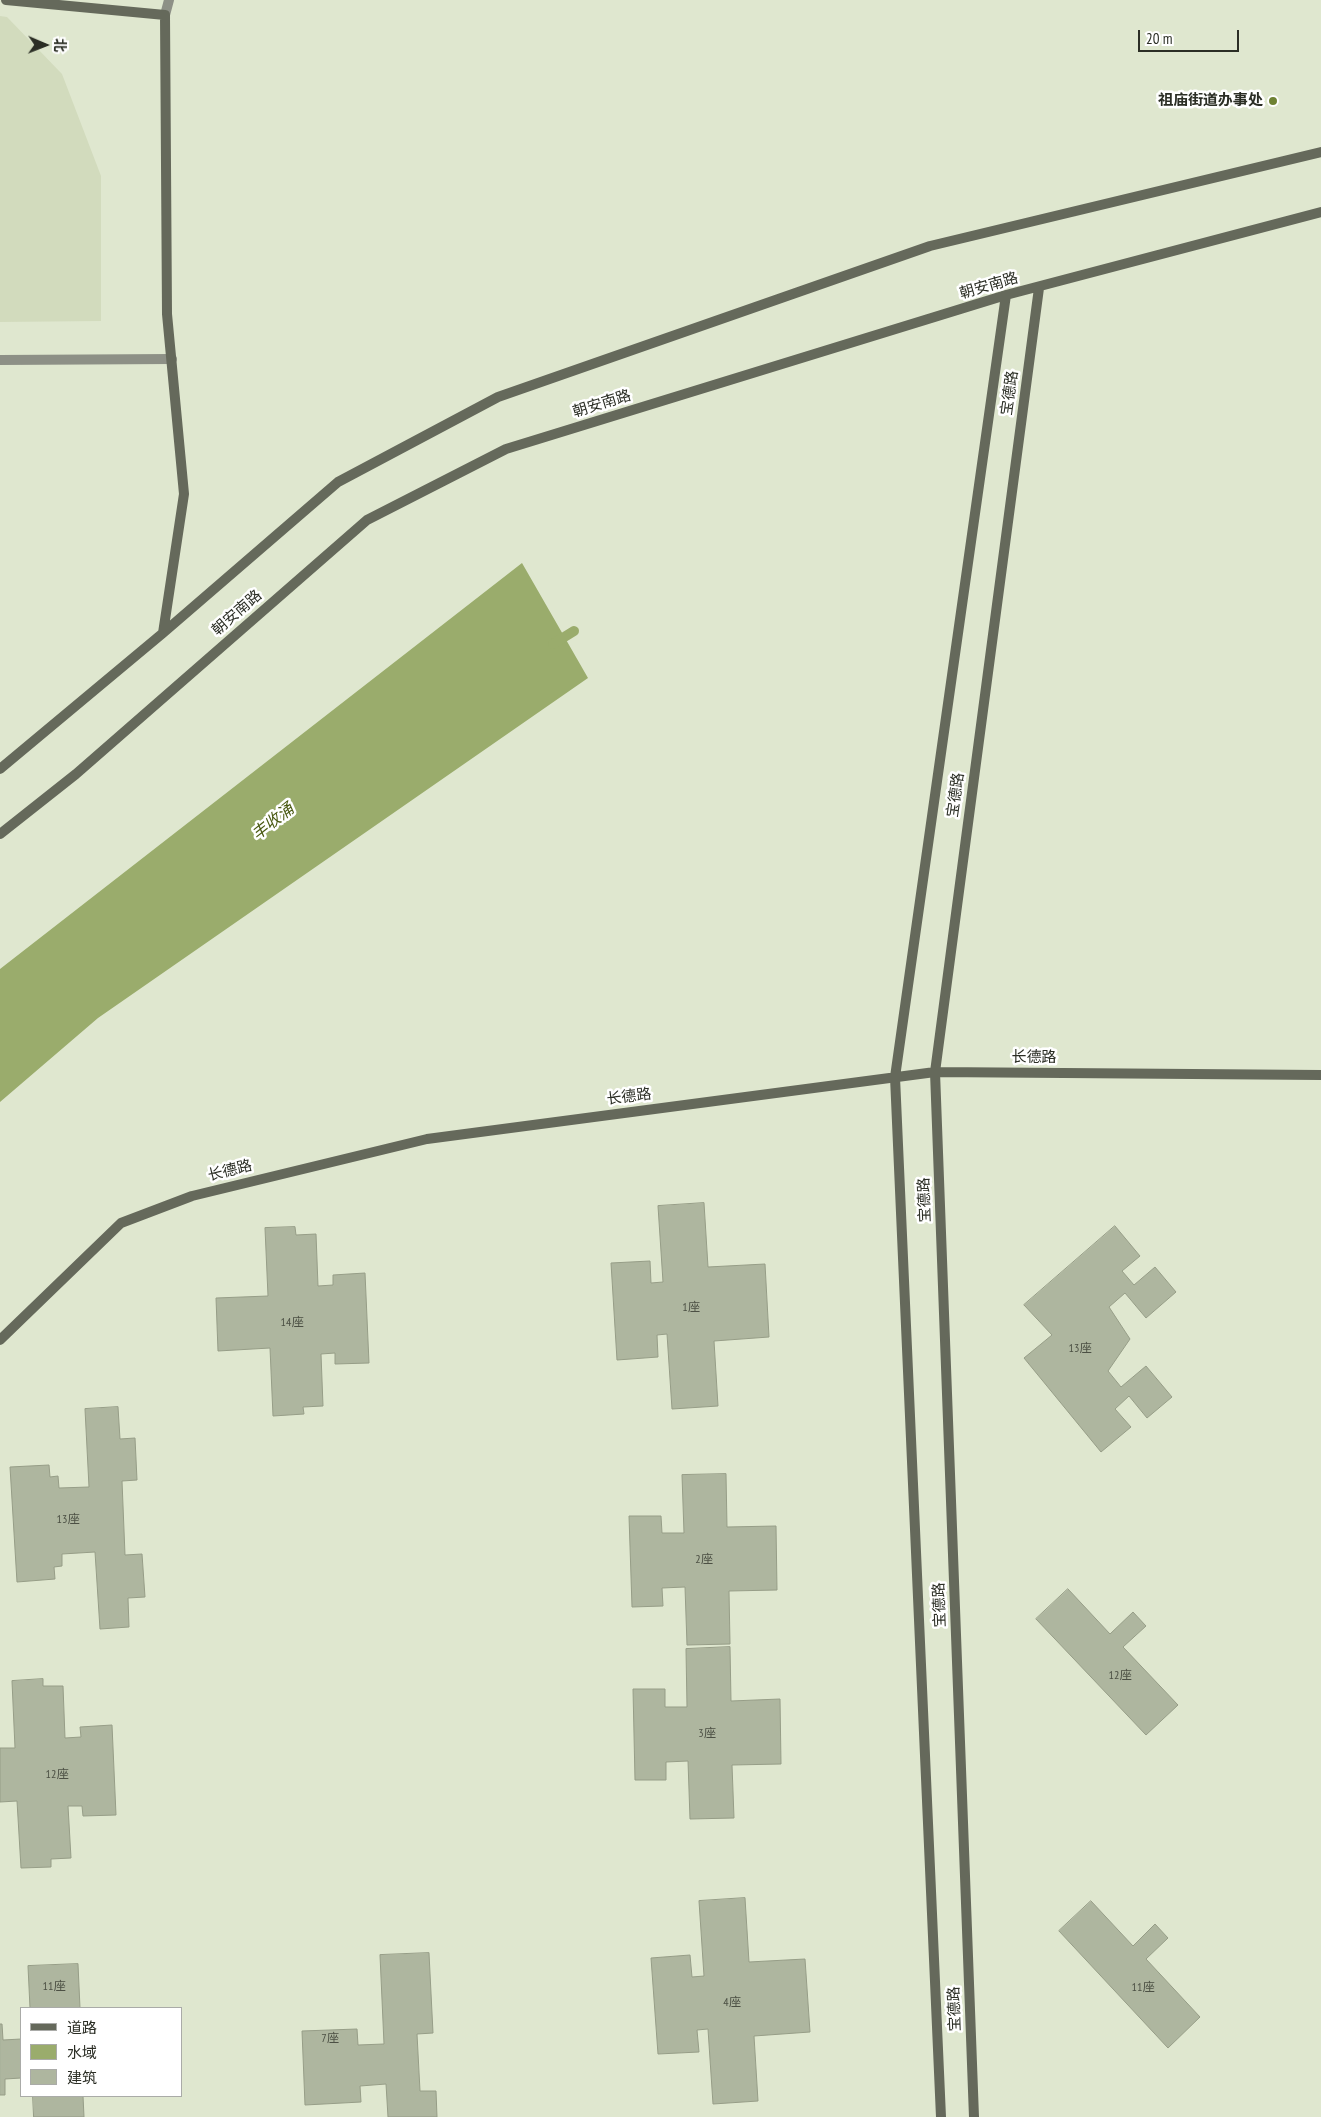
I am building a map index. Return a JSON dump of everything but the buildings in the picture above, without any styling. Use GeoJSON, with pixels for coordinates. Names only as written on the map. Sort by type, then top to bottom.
{"type":"FeatureCollection","features":[{"type":"Feature","properties":{"kind":"street"},"geometry":{"type":"LineString","coordinates":[[6,0],[165,15]]}},
{"type":"Feature","properties":{"kind":"street"},"geometry":{"type":"LineString","coordinates":[[163,633],[184,494],[167,314],[165,15],[169,0]]}},
{"type":"Feature","properties":{"kind":"street"},"geometry":{"type":"LineString","coordinates":[[0,769],[163,633],[338,482],[498,397],[930,246],[1321,152]]}},
{"type":"Feature","properties":{"kind":"street","name":"朝安南路"},"geometry":{"type":"LineString","coordinates":[[0,834],[76,774],[368,520],[506,449],[1006,295],[1039,288],[1321,212]]}},
{"type":"Feature","properties":{"kind":"street","name":"宝德路"},"geometry":{"type":"LineString","coordinates":[[974,2117],[935,1072],[1039,288]]}},
{"type":"Feature","properties":{"kind":"street","name":"宝德路"},"geometry":{"type":"LineString","coordinates":[[941,2117],[895,1077],[1006,295]]}},
{"type":"Feature","properties":{"kind":"street"},"geometry":{"type":"LineString","coordinates":[[0,360],[172,359]]}},
{"type":"Feature","properties":{"kind":"street","name":"长德路"},"geometry":{"type":"LineString","coordinates":[[0,1340],[120,1223],[192,1196],[427,1139],[935,1072],[1321,1075]]}},
{"type":"Feature","properties":{"kind":"shaded area"},"geometry":{"type":"Polygon","coordinates":[[[0,16],[7,17],[62,74],[101,176],[101,321],[0,322],[0,16]]]}},
{"type":"Feature","properties":{"kind":"water"},"geometry":{"type":"Polygon","coordinates":[[[522,563],[588,678],[98,1018],[0,1102],[0,969],[522,563]]]}},
{"type":"Feature","properties":{"kind":"waterway","name":"丰收涌"},"geometry":{"type":"LineString","coordinates":[[553,644],[574,631]]}},
{"type":"Feature","properties":{"kind":"place","name":"祖庙街道办事处"},"geometry":{"type":"Point","coordinates":[1273,101]}}]}
